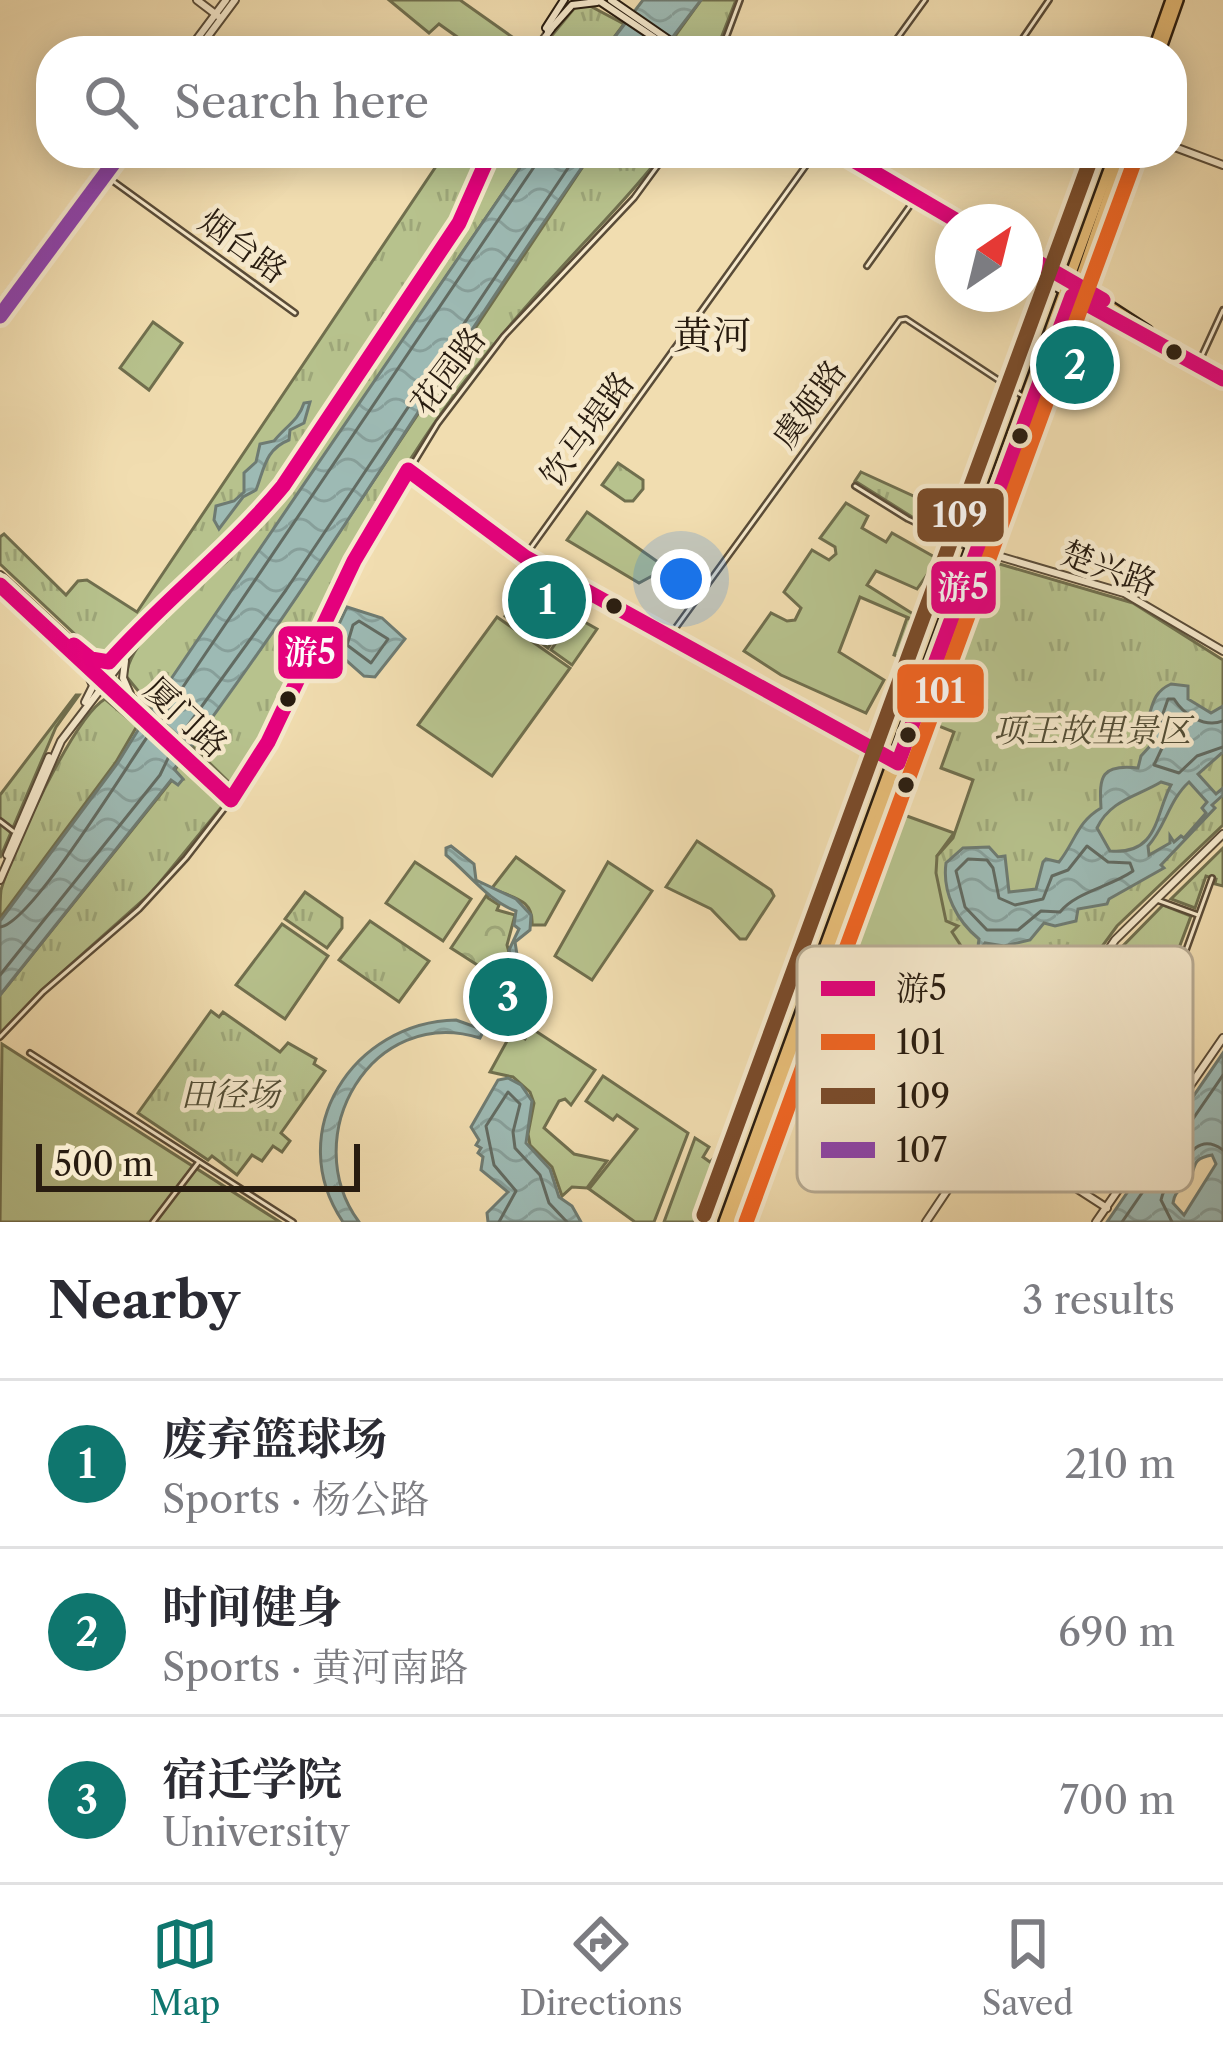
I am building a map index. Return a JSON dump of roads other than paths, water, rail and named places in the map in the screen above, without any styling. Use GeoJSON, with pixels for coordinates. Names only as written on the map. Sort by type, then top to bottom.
{"type":"FeatureCollection","features":[{"type":"Feature","properties":{"kind":"main road"},"geometry":{"type":"LineString","coordinates":[[1160,36],[1171,1]]}},
{"type":"Feature","properties":{"kind":"main road"},"geometry":{"type":"LineString","coordinates":[[828,946],[1114,168]]}},
{"type":"Feature","properties":{"kind":"main road"},"geometry":{"type":"LineString","coordinates":[[1072,282],[1223,376]]}},
{"type":"Feature","properties":{"kind":"main road"},"geometry":{"type":"LineString","coordinates":[[1068,294],[1223,376]]}},
{"type":"Feature","properties":{"kind":"main road"},"geometry":{"type":"LineString","coordinates":[[974,549],[1068,294]]}},
{"type":"Feature","properties":{"kind":"main road"},"geometry":{"type":"LineString","coordinates":[[728,1222],[797,1031]]}},
{"type":"Feature","properties":{"kind":"street"},"geometry":{"type":"LineString","coordinates":[[197,0],[219,16]]}},
{"type":"Feature","properties":{"kind":"street"},"geometry":{"type":"LineString","coordinates":[[219,16],[226,0]]}},
{"type":"Feature","properties":{"kind":"street"},"geometry":{"type":"LineString","coordinates":[[204,36],[235,0]]}},
{"type":"Feature","properties":{"kind":"street"},"geometry":{"type":"LineString","coordinates":[[543,36],[568,0]]}},
{"type":"Feature","properties":{"kind":"street"},"geometry":{"type":"LineString","coordinates":[[727,36],[740,0]]}},
{"type":"Feature","properties":{"kind":"street"},"geometry":{"type":"LineString","coordinates":[[900,36],[925,0]]}},
{"type":"Feature","properties":{"kind":"street"},"geometry":{"type":"LineString","coordinates":[[1024,36],[1049,0]]}},
{"type":"Feature","properties":{"kind":"street"},"geometry":{"type":"LineString","coordinates":[[547,30],[577,3],[604,1],[661,36]]}},
{"type":"Feature","properties":{"kind":"street"},"geometry":{"type":"LineString","coordinates":[[627,15],[654,36]]}},
{"type":"Feature","properties":{"kind":"street"},"geometry":{"type":"LineString","coordinates":[[1187,152],[1223,165]]}},
{"type":"Feature","properties":{"kind":"street"},"geometry":{"type":"LineString","coordinates":[[0,305],[105,168]]}},
{"type":"Feature","properties":{"kind":"street"},"geometry":{"type":"LineString","coordinates":[[0,316],[108,168]]}},
{"type":"Feature","properties":{"kind":"street"},"geometry":{"type":"LineString","coordinates":[[0,870],[52,750],[168,599],[250,526],[283,486],[459,223],[485,168]]}},
{"type":"Feature","properties":{"kind":"street","name":"花园路"},"geometry":{"type":"LineString","coordinates":[[0,1037],[43,992],[139,909],[233,797],[290,699],[354,561],[408,470],[504,336],[634,198],[656,168]]}},
{"type":"Feature","properties":{"kind":"street","name":"饮马堤路"},"geometry":{"type":"LineString","coordinates":[[525,557],[804,168]]}},
{"type":"Feature","properties":{"kind":"street"},"geometry":{"type":"LineString","coordinates":[[856,168],[935,213]]}},
{"type":"Feature","properties":{"kind":"street"},"geometry":{"type":"LineString","coordinates":[[866,168],[935,211]]}},
{"type":"Feature","properties":{"kind":"street","name":"烟台路"},"geometry":{"type":"LineString","coordinates":[[104,175],[295,313]]}},
{"type":"Feature","properties":{"kind":"street"},"geometry":{"type":"LineString","coordinates":[[867,266],[914,202]]}},
{"type":"Feature","properties":{"kind":"street"},"geometry":{"type":"LineString","coordinates":[[1043,265],[1072,282]]}},
{"type":"Feature","properties":{"kind":"street"},"geometry":{"type":"LineString","coordinates":[[1043,280],[1068,294]]}},
{"type":"Feature","properties":{"kind":"street"},"geometry":{"type":"LineString","coordinates":[[1200,360],[1223,310]]}},
{"type":"Feature","properties":{"kind":"street","name":"虞姬路"},"geometry":{"type":"LineString","coordinates":[[668,638],[900,320],[906,319],[1026,398]]}},
{"type":"Feature","properties":{"kind":"street"},"geometry":{"type":"LineString","coordinates":[[408,470],[525,557],[895,761]]}},
{"type":"Feature","properties":{"kind":"street"},"geometry":{"type":"LineString","coordinates":[[855,486],[963,548],[974,549]]}},
{"type":"Feature","properties":{"kind":"street","name":"楚兴路"},"geometry":{"type":"LineString","coordinates":[[974,549],[1124,592],[1223,651]]}},
{"type":"Feature","properties":{"kind":"street","name":"厦门路"},"geometry":{"type":"LineString","coordinates":[[0,575],[80,656]]}},
{"type":"Feature","properties":{"kind":"street","name":"厦门路"},"geometry":{"type":"LineString","coordinates":[[0,585],[233,797]]}},
{"type":"Feature","properties":{"kind":"street"},"geometry":{"type":"LineString","coordinates":[[80,656],[109,662],[135,638]]}},
{"type":"Feature","properties":{"kind":"street"},"geometry":{"type":"LineString","coordinates":[[135,638],[122,672],[138,708]]}},
{"type":"Feature","properties":{"kind":"street"},"geometry":{"type":"LineString","coordinates":[[0,880],[55,753],[93,686],[80,656]]}},
{"type":"Feature","properties":{"kind":"street","name":"厦门路"},"geometry":{"type":"LineString","coordinates":[[105,679],[125,702],[138,708]]}},
{"type":"Feature","properties":{"kind":"street"},"geometry":{"type":"LineString","coordinates":[[77,716],[100,695],[125,702]]}},
{"type":"Feature","properties":{"kind":"street"},"geometry":{"type":"LineString","coordinates":[[0,821],[16,833]]}},
{"type":"Feature","properties":{"kind":"street"},"geometry":{"type":"LineString","coordinates":[[1110,946],[1223,834]]}},
{"type":"Feature","properties":{"kind":"street"},"geometry":{"type":"LineString","coordinates":[[1187,946],[1212,878]]}},
{"type":"Feature","properties":{"kind":"street"},"geometry":{"type":"LineString","coordinates":[[1156,899],[1198,915]]}},
{"type":"Feature","properties":{"kind":"street"},"geometry":{"type":"LineString","coordinates":[[1193,1082],[1223,1038]]}},
{"type":"Feature","properties":{"kind":"street"},"geometry":{"type":"LineString","coordinates":[[30,1053],[293,1222]]}},
{"type":"Feature","properties":{"kind":"street"},"geometry":{"type":"LineString","coordinates":[[153,1222],[199,1162]]}},
{"type":"Feature","properties":{"kind":"street"},"geometry":{"type":"LineString","coordinates":[[926,1222],[946,1192]]}},
{"type":"Feature","properties":{"kind":"street"},"geometry":{"type":"LineString","coordinates":[[1083,1192],[1107,1208]]}},
{"type":"Feature","properties":{"kind":"street"},"geometry":{"type":"LineString","coordinates":[[1096,1222],[1118,1192]]}},
{"type":"Feature","properties":{"kind":"water"},"geometry":{"type":"Polygon","coordinates":[[[643,0],[701,0],[673,36],[615,36],[643,0]]]}},
{"type":"Feature","properties":{"kind":"water"},"geometry":{"type":"Polygon","coordinates":[[[520,168],[582,168],[283,617],[174,769],[183,779],[178,785],[171,780],[0,995],[0,921],[117,764],[520,168]]]}},
{"type":"Feature","properties":{"kind":"water"},"geometry":{"type":"Polygon","coordinates":[[[310,402],[304,423],[290,430],[289,440],[270,455],[256,490],[243,497],[219,529],[214,520],[216,506],[244,492],[244,473],[256,462],[260,444],[274,441],[304,403],[310,402]]]}},
{"type":"Feature","properties":{"kind":"water"},"geometry":{"type":"Polygon","coordinates":[[[347,607],[382,618],[405,639],[375,677],[364,676],[329,645],[347,607]]]}},
{"type":"Feature","properties":{"kind":"water"},"geometry":{"type":"Polygon","coordinates":[[[1171,684],[1188,686],[1188,699],[1211,713],[1223,706],[1223,752],[1198,774],[1216,794],[1223,788],[1223,795],[1212,805],[1215,808],[1161,865],[1164,868],[1107,904],[1078,909],[1076,921],[1055,926],[1044,923],[1030,940],[978,946],[979,939],[964,924],[949,895],[946,863],[963,848],[989,847],[998,857],[1005,856],[1009,892],[1036,889],[1043,862],[1059,862],[1081,826],[1101,808],[1105,774],[1116,768],[1138,768],[1151,745],[1151,736],[1140,732],[1158,694],[1171,684]],[[1161,782],[1117,805],[1103,819],[1097,828],[1110,851],[1126,851],[1147,840],[1171,785],[1161,782]],[[1189,782],[1148,846],[1149,855],[1170,843],[1170,836],[1174,842],[1184,838],[1206,813],[1202,808],[1207,802],[1189,782]]]}},
{"type":"Feature","properties":{"kind":"water"},"geometry":{"type":"Polygon","coordinates":[[[451,846],[474,864],[476,880],[516,899],[531,915],[530,930],[515,942],[518,961],[514,962],[509,950],[519,929],[514,925],[516,911],[489,895],[446,855],[451,846]]]}},
{"type":"Feature","properties":{"kind":"water"},"geometry":{"type":"Polygon","coordinates":[[[456,1020],[484,1030],[480,1038],[441,1033],[407,1040],[378,1059],[355,1085],[341,1117],[336,1152],[342,1188],[359,1222],[343,1222],[326,1188],[320,1153],[325,1119],[338,1088],[359,1061],[386,1040],[419,1026],[456,1020]]]}},
{"type":"Feature","properties":{"kind":"water"},"geometry":{"type":"Polygon","coordinates":[[[1223,1053],[1223,1222],[1107,1222],[1128,1192],[1178,1192],[1173,1203],[1184,1215],[1216,1164],[1212,1155],[1200,1159],[1193,1169],[1193,1097],[1223,1053]]]}},
{"type":"Feature","properties":{"kind":"water"},"geometry":{"type":"Polygon","coordinates":[[[508,1078],[521,1085],[532,1101],[526,1143],[550,1169],[559,1197],[572,1206],[581,1222],[488,1222],[487,1213],[508,1192],[481,1170],[481,1148],[471,1127],[498,1080],[508,1078]]]}},
{"type":"Feature","properties":{"kind":"place","name":"时间健身"},"geometry":{"type":"Point","coordinates":[1075,365]}},
{"type":"Feature","properties":{"kind":"place","name":"废弃篮球场"},"geometry":{"type":"Point","coordinates":[547,600]}},
{"type":"Feature","properties":{"kind":"place","name":"宿迁学院"},"geometry":{"type":"Point","coordinates":[508,997]}},
{"type":"Feature","properties":{"kind":"district","name":"黄河"},"geometry":{"type":"Point","coordinates":[712,335]}},
{"type":"Feature","properties":{"kind":"park label","name":"项王故里景区"},"geometry":{"type":"Point","coordinates":[1092,730]}},
{"type":"Feature","properties":{"kind":"park label","name":"田径场"},"geometry":{"type":"Point","coordinates":[230,1094]}}]}
